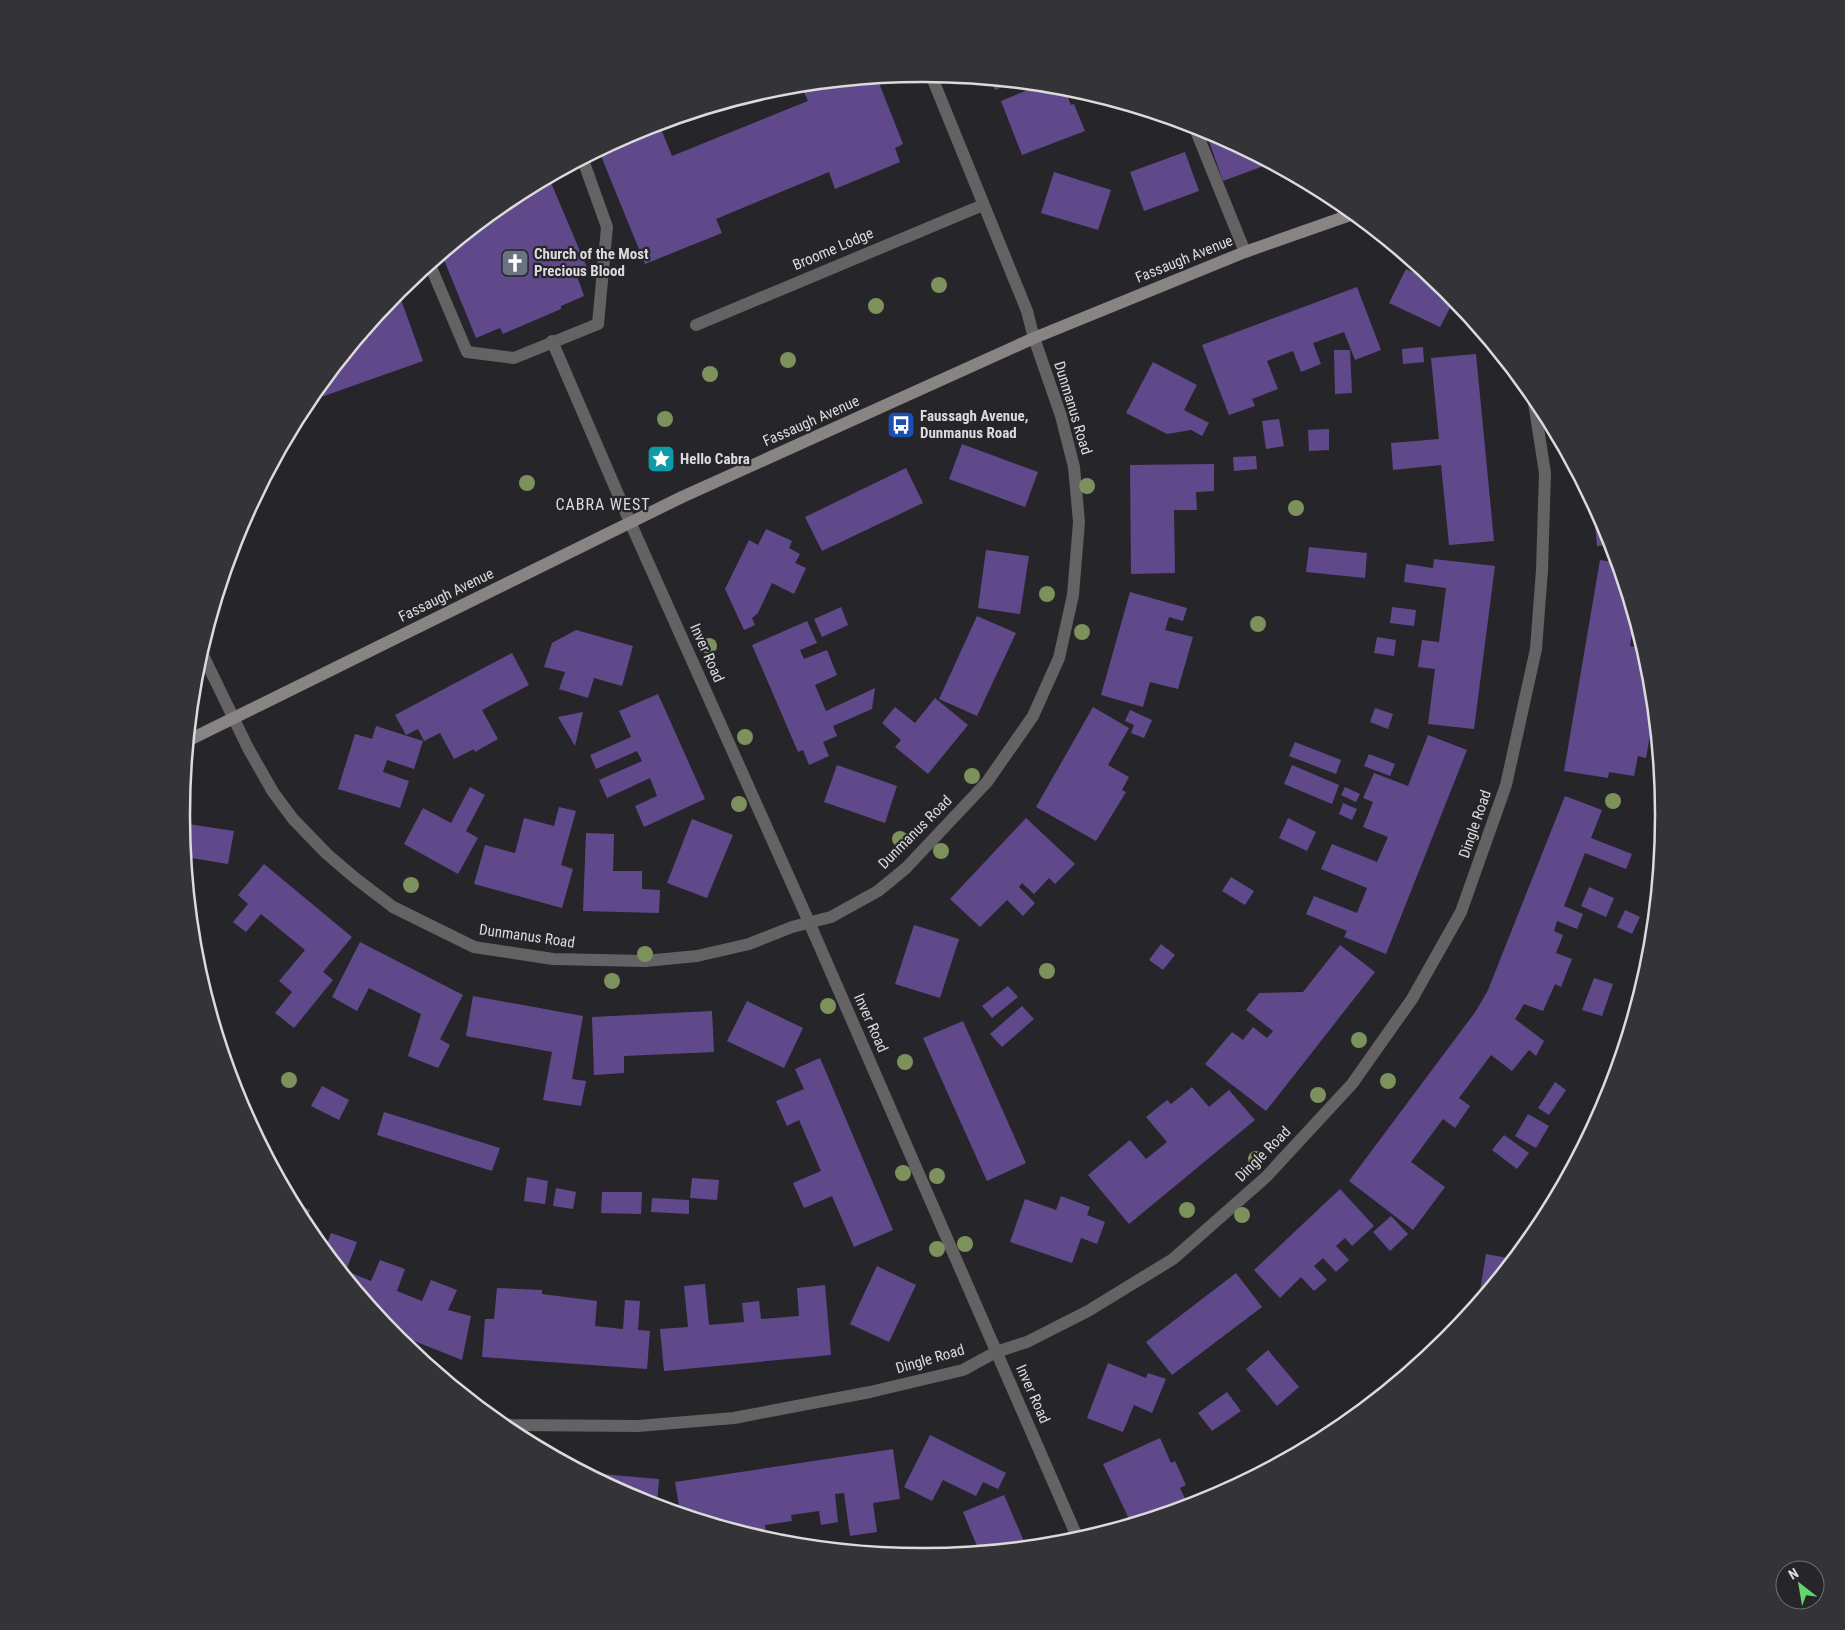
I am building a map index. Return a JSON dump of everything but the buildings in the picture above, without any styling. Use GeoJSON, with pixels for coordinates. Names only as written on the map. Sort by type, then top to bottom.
{"type":"FeatureCollection","features":[{"type":"Feature","properties":{"kind":"street","name":"Dunmanus Road"},"geometry":{"type":"LineString","coordinates":[[207,661],[233,719],[273,792],[293,820],[327,854],[394,907],[474,947],[552,959],[645,961],[697,956],[748,944],[809,922],[831,917],[878,890],[906,868],[987,782],[1033,716],[1059,658],[1073,595],[1079,522],[1074,467],[1061,416],[1034,338],[1027,310],[934,82]]}},
{"type":"Feature","properties":{"kind":"street"},"geometry":{"type":"LineString","coordinates":[[1198,136],[1245,252]]}},
{"type":"Feature","properties":{"kind":"street"},"geometry":{"type":"LineString","coordinates":[[433,271],[467,352],[514,358],[552,341],[598,324],[607,227],[584,166]]}},
{"type":"Feature","properties":{"kind":"street","name":"Broome Lodge"},"geometry":{"type":"LineString","coordinates":[[696,325],[983,205]]}},
{"type":"Feature","properties":{"kind":"street","name":"Fassaugh Avenue"},"geometry":{"type":"LineString","coordinates":[[194,737],[691,493],[1034,338],[1245,252],[1344,217]]}},
{"type":"Feature","properties":{"kind":"street","name":"Inver Road"},"geometry":{"type":"LineString","coordinates":[[552,341],[630,522],[809,922],[1074,1531]]}},
{"type":"Feature","properties":{"kind":"street","name":"Dingle Road"},"geometry":{"type":"LineString","coordinates":[[518,1425],[638,1426],[734,1418],[870,1392],[963,1370],[996,1352],[1027,1342],[1088,1311],[1172,1259],[1266,1177],[1352,1084],[1412,999],[1462,912],[1506,785],[1536,649],[1542,570],[1545,473],[1536,414]]}},
{"type":"Feature","properties":{"kind":"place","name":"Church of the Most Precious Blood"},"geometry":{"type":"Point","coordinates":[515,263]}},
{"type":"Feature","properties":{"kind":"place","name":"Faussagh Avenue, Dunmanus Road"},"geometry":{"type":"Point","coordinates":[901,425]}},
{"type":"Feature","properties":{"kind":"place","name":"Hello Cabra"},"geometry":{"type":"Point","coordinates":[661,459]}},
{"type":"Feature","properties":{"kind":"district","name":"CABRA WEST"},"geometry":{"type":"Point","coordinates":[603,504]}}]}
